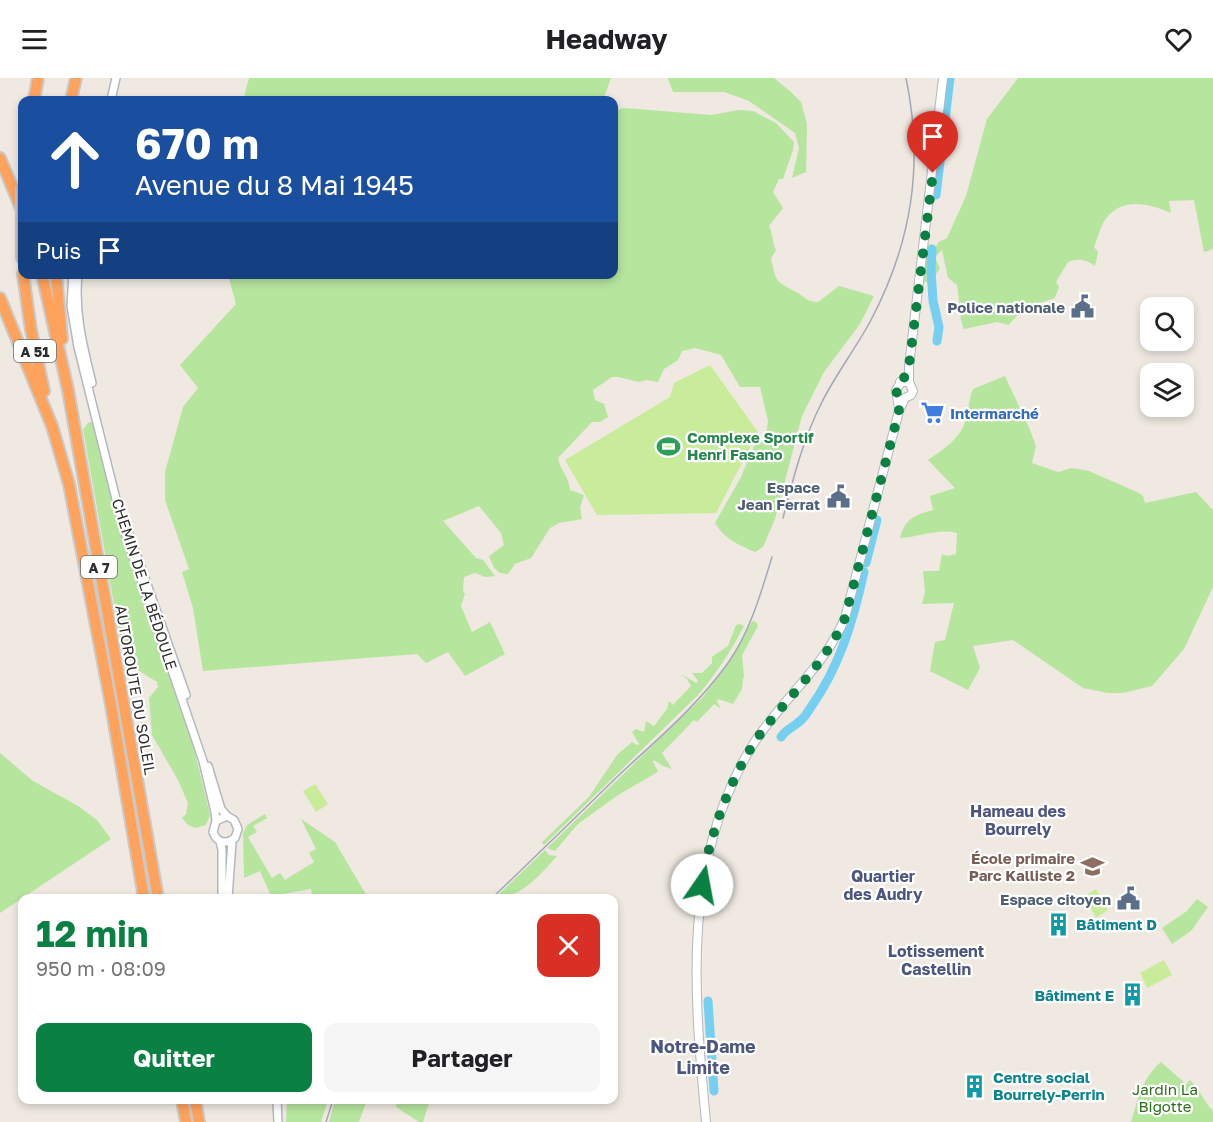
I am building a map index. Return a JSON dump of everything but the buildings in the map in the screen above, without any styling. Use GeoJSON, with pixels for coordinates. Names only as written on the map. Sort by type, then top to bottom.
{"type":"FeatureCollection","features":[{"type":"Feature","properties":{"kind":"highway"},"geometry":{"type":"LineString","coordinates":[[34,96],[38,78]]}},
{"type":"Feature","properties":{"kind":"highway"},"geometry":{"type":"LineString","coordinates":[[72,96],[76,78]]}},
{"type":"Feature","properties":{"kind":"highway"},"geometry":{"type":"LineString","coordinates":[[0,158],[18,202]]}},
{"type":"Feature","properties":{"kind":"highway","name":"A 51"},"geometry":{"type":"LineString","coordinates":[[24,279],[31,330],[52,426]]}},
{"type":"Feature","properties":{"kind":"highway","name":"AUTOROUTE DU SOLEIL"},"geometry":{"type":"LineString","coordinates":[[43,279],[68,390],[157,894]]}},
{"type":"Feature","properties":{"kind":"highway","name":"A 51"},"geometry":{"type":"LineString","coordinates":[[57,279],[68,390]]}},
{"type":"Feature","properties":{"kind":"highway","name":"AUTOROUTE DU SOLEIL"},"geometry":{"type":"LineString","coordinates":[[0,298],[52,426],[69,484],[143,894]]}},
{"type":"Feature","properties":{"kind":"highway"},"geometry":{"type":"LineString","coordinates":[[183,1104],[186,1122]]}},
{"type":"Feature","properties":{"kind":"highway"},"geometry":{"type":"LineString","coordinates":[[196,1104],[199,1122]]}},
{"type":"Feature","properties":{"kind":"main road"},"geometry":{"type":"LineString","coordinates":[[902,396],[910,395],[913,391],[909,382],[909,366],[943,78]]}},
{"type":"Feature","properties":{"kind":"main road"},"geometry":{"type":"LineString","coordinates":[[706,1122],[696,939],[703,878],[711,844],[730,788],[752,746],[831,648],[845,618],[899,411],[902,396],[896,387],[904,378],[909,366]]}},
{"type":"Feature","properties":{"kind":"main road"},"geometry":{"type":"LineString","coordinates":[[900,382],[909,382]]}},
{"type":"Feature","properties":{"kind":"street"},"geometry":{"type":"LineString","coordinates":[[114,96],[118,78]]}},
{"type":"Feature","properties":{"kind":"street","name":"CHEMIN DE LA BÉDOULE"},"geometry":{"type":"LineString","coordinates":[[74,279],[71,286],[73,323],[123,527],[192,724],[216,821]]}},
{"type":"Feature","properties":{"kind":"street","name":"CHEMIN DE LA BÉDOULE"},"geometry":{"type":"LineString","coordinates":[[76,279],[80,337],[127,526],[170,645],[221,809],[227,816]]}},
{"type":"Feature","properties":{"kind":"street"},"geometry":{"type":"LineString","coordinates":[[222,894],[222,850],[220,841],[213,832],[216,821],[227,816],[234,820],[238,829],[236,838],[232,841],[228,894]]}},
{"type":"Feature","properties":{"kind":"street"},"geometry":{"type":"LineString","coordinates":[[220,841],[232,841]]}},
{"type":"Feature","properties":{"kind":"street"},"geometry":{"type":"LineString","coordinates":[[277,1104],[278,1122]]}},
{"type":"Feature","properties":{"kind":"green space"},"geometry":{"type":"Polygon","coordinates":[[[249,78],[611,78],[604,96],[244,96],[249,78]]]}},
{"type":"Feature","properties":{"kind":"green space"},"geometry":{"type":"Polygon","coordinates":[[[668,78],[774,78],[801,102],[807,124],[806,172],[792,178],[799,148],[795,133],[749,101],[724,92],[673,92],[668,78]]]}},
{"type":"Feature","properties":{"kind":"green space"},"geometry":{"type":"Polygon","coordinates":[[[1018,78],[1213,78],[1213,249],[1204,252],[1194,200],[1169,201],[1171,213],[1145,205],[1128,205],[1112,212],[1103,223],[1094,247],[1098,252],[1095,266],[1082,260],[1068,262],[1056,282],[1059,287],[1055,298],[1024,311],[1009,325],[997,322],[964,329],[957,285],[948,278],[942,250],[935,257],[940,269],[934,283],[924,282],[927,244],[934,245],[935,248],[939,242],[947,238],[966,196],[987,119],[1018,78]]]}},
{"type":"Feature","properties":{"kind":"green space"},"geometry":{"type":"Polygon","coordinates":[[[618,109],[711,115],[739,110],[753,111],[776,123],[794,142],[783,179],[779,179],[773,192],[783,208],[769,226],[776,250],[771,259],[776,277],[784,285],[814,302],[818,302],[839,286],[874,296],[860,324],[824,372],[802,416],[775,519],[763,547],[755,552],[743,547],[727,537],[715,523],[741,477],[754,446],[766,435],[768,421],[760,387],[740,387],[721,355],[695,348],[682,351],[678,360],[664,369],[658,382],[647,380],[639,382],[612,377],[593,390],[595,400],[604,404],[608,417],[600,422],[592,422],[558,458],[570,490],[584,495],[580,508],[582,519],[559,523],[550,528],[531,558],[515,564],[508,574],[500,573],[494,568],[489,556],[504,545],[501,533],[479,506],[443,521],[476,558],[483,560],[495,576],[485,577],[475,573],[464,577],[463,591],[465,594],[461,606],[472,632],[490,622],[505,654],[465,676],[448,652],[426,663],[417,654],[203,671],[193,608],[182,572],[189,569],[165,500],[165,472],[183,407],[198,388],[180,365],[236,304],[229,279],[618,279],[618,109]]]}},
{"type":"Feature","properties":{"kind":"green space","name":"Complexe Sportif Henri Fasano"},"geometry":{"type":"Polygon","coordinates":[[[710,365],[758,432],[716,513],[597,515],[565,460],[670,397],[674,383],[710,365]]]}},
{"type":"Feature","properties":{"kind":"green space"},"geometry":{"type":"Polygon","coordinates":[[[1005,376],[1036,446],[1032,463],[1058,472],[1072,468],[1089,471],[1139,493],[1143,496],[1145,503],[1196,492],[1213,510],[1213,587],[1184,649],[1152,686],[1123,693],[1108,693],[1083,688],[1013,640],[973,646],[980,668],[968,690],[930,671],[935,642],[945,640],[954,603],[922,604],[925,592],[923,571],[939,571],[942,554],[947,556],[956,554],[957,533],[936,532],[900,538],[905,526],[912,518],[933,510],[930,496],[955,488],[928,460],[959,434],[965,422],[973,389],[1005,376]]]}},
{"type":"Feature","properties":{"kind":"green space"},"geometry":{"type":"Polygon","coordinates":[[[89,422],[93,423],[132,566],[191,736],[210,815],[206,825],[195,828],[188,825],[182,818],[186,814],[188,803],[178,780],[152,735],[149,698],[158,687],[157,682],[136,669],[132,660],[124,661],[83,429],[89,422]]]}},
{"type":"Feature","properties":{"kind":"green space"},"geometry":{"type":"Polygon","coordinates":[[[752,621],[758,626],[742,655],[744,677],[742,689],[733,704],[718,699],[721,709],[714,704],[697,722],[694,720],[662,753],[672,769],[654,760],[658,771],[656,773],[618,795],[578,824],[555,851],[547,848],[702,698],[726,667],[752,621]]]}},
{"type":"Feature","properties":{"kind":"green space"},"geometry":{"type":"Polygon","coordinates":[[[736,625],[744,626],[734,644],[698,695],[544,845],[542,842],[589,797],[617,755],[632,742],[639,744],[632,732],[636,729],[644,732],[646,721],[654,726],[667,709],[669,701],[673,705],[691,686],[681,674],[696,683],[698,681],[692,673],[702,673],[712,663],[712,657],[728,646],[736,625]]]}},
{"type":"Feature","properties":{"kind":"green space"},"geometry":{"type":"Polygon","coordinates":[[[0,753],[33,781],[78,806],[97,820],[111,839],[28,894],[18,894],[18,901],[0,913],[0,753]]]}},
{"type":"Feature","properties":{"kind":"green space"},"geometry":{"type":"Polygon","coordinates":[[[315,784],[328,804],[316,812],[303,791],[315,784]]]}},
{"type":"Feature","properties":{"kind":"green space"},"geometry":{"type":"Polygon","coordinates":[[[265,814],[267,818],[253,826],[257,832],[248,837],[272,878],[280,873],[285,880],[314,862],[309,853],[316,849],[301,819],[335,842],[366,894],[312,894],[311,889],[270,894],[260,871],[244,878],[243,833],[247,825],[265,814]]]}},
{"type":"Feature","properties":{"kind":"green space"},"geometry":{"type":"Polygon","coordinates":[[[545,850],[549,855],[557,856],[522,890],[513,894],[499,894],[545,850]]]}},
{"type":"Feature","properties":{"kind":"green space"},"geometry":{"type":"Polygon","coordinates":[[[1096,889],[1108,910],[1096,918],[1084,896],[1096,889]]]}},
{"type":"Feature","properties":{"kind":"green space"},"geometry":{"type":"Polygon","coordinates":[[[1197,899],[1208,907],[1191,931],[1172,944],[1162,928],[1187,911],[1197,899]]]}},
{"type":"Feature","properties":{"kind":"green space"},"geometry":{"type":"Polygon","coordinates":[[[1164,960],[1172,975],[1147,988],[1140,973],[1164,960]]]}},
{"type":"Feature","properties":{"kind":"green space","name":"Jardin La Bigotte"},"geometry":{"type":"Polygon","coordinates":[[[1161,1062],[1186,1084],[1190,1080],[1213,1111],[1213,1122],[1131,1122],[1145,1082],[1161,1062]]]}},
{"type":"Feature","properties":{"kind":"green space"},"geometry":{"type":"Polygon","coordinates":[[[287,1104],[327,1104],[321,1122],[286,1122],[287,1104]]]}},
{"type":"Feature","properties":{"kind":"green space"},"geometry":{"type":"Polygon","coordinates":[[[334,1104],[366,1104],[359,1122],[329,1122],[334,1104]]]}},
{"type":"Feature","properties":{"kind":"green space"},"geometry":{"type":"Polygon","coordinates":[[[429,1104],[423,1122],[419,1122],[396,1105],[429,1104]]]}},
{"type":"Feature","properties":{"kind":"waterway"},"geometry":{"type":"LineString","coordinates":[[936,195],[950,78]]}},
{"type":"Feature","properties":{"kind":"waterway"},"geometry":{"type":"LineString","coordinates":[[932,249],[933,301],[939,327],[937,341]]}},
{"type":"Feature","properties":{"kind":"waterway"},"geometry":{"type":"LineString","coordinates":[[866,563],[877,520]]}},
{"type":"Feature","properties":{"kind":"waterway"},"geometry":{"type":"LineString","coordinates":[[781,737],[805,716],[830,676],[850,625],[864,572]]}},
{"type":"Feature","properties":{"kind":"waterway"},"geometry":{"type":"LineString","coordinates":[[708,1001],[714,1091]]}},
{"type":"Feature","properties":{"kind":"railway"},"geometry":{"type":"LineString","coordinates":[[783,518],[809,430],[833,381],[871,320],[885,291],[905,232],[914,172],[914,141],[906,78]]}},
{"type":"Feature","properties":{"kind":"railway"},"geometry":{"type":"LineString","coordinates":[[496,894],[704,693],[728,663],[743,638],[772,557]]}},
{"type":"Feature","properties":{"kind":"railway"},"geometry":{"type":"LineString","coordinates":[[326,1122],[332,1104]]}},
{"type":"Feature","properties":{"kind":"place","name":"Police nationale"},"geometry":{"type":"Point","coordinates":[1083,307]}},
{"type":"Feature","properties":{"kind":"place","name":"Intermarché"},"geometry":{"type":"Point","coordinates":[932,413]}},
{"type":"Feature","properties":{"kind":"place","name":"Complexe Sportif Henri Fasano"},"geometry":{"type":"Point","coordinates":[669,446]}},
{"type":"Feature","properties":{"kind":"place","name":"Espace Jean Ferrat"},"geometry":{"type":"Point","coordinates":[838,496]}},
{"type":"Feature","properties":{"kind":"place","name":"École primaire Parc Kalliste 2"},"geometry":{"type":"Point","coordinates":[1093,867]}},
{"type":"Feature","properties":{"kind":"place","name":"Espace citoyen"},"geometry":{"type":"Point","coordinates":[1129,899]}},
{"type":"Feature","properties":{"kind":"place","name":"Bâtiment D"},"geometry":{"type":"Point","coordinates":[1058,924]}},
{"type":"Feature","properties":{"kind":"place","name":"Bâtiment E"},"geometry":{"type":"Point","coordinates":[1132,995]}},
{"type":"Feature","properties":{"kind":"place","name":"Centre social Bourrely-Perrin"},"geometry":{"type":"Point","coordinates":[975,1086]}},
{"type":"Feature","properties":{"kind":"district","name":"Hameau des Bourrely"},"geometry":{"type":"Point","coordinates":[1018,820]}},
{"type":"Feature","properties":{"kind":"district","name":"Quartier des Audry"},"geometry":{"type":"Point","coordinates":[883,885]}},
{"type":"Feature","properties":{"kind":"district","name":"Lotissement Castellin"},"geometry":{"type":"Point","coordinates":[936,960]}},
{"type":"Feature","properties":{"kind":"district","name":"Notre-Dame Limite"},"geometry":{"type":"Point","coordinates":[703,1056]}},
{"type":"Feature","properties":{"kind":"route"},"geometry":{"type":"LineString","coordinates":[[702,885],[714,836],[730,788],[752,746],[831,648],[845,618],[899,411],[896,387],[904,378],[909,366],[933,173]]}}]}
